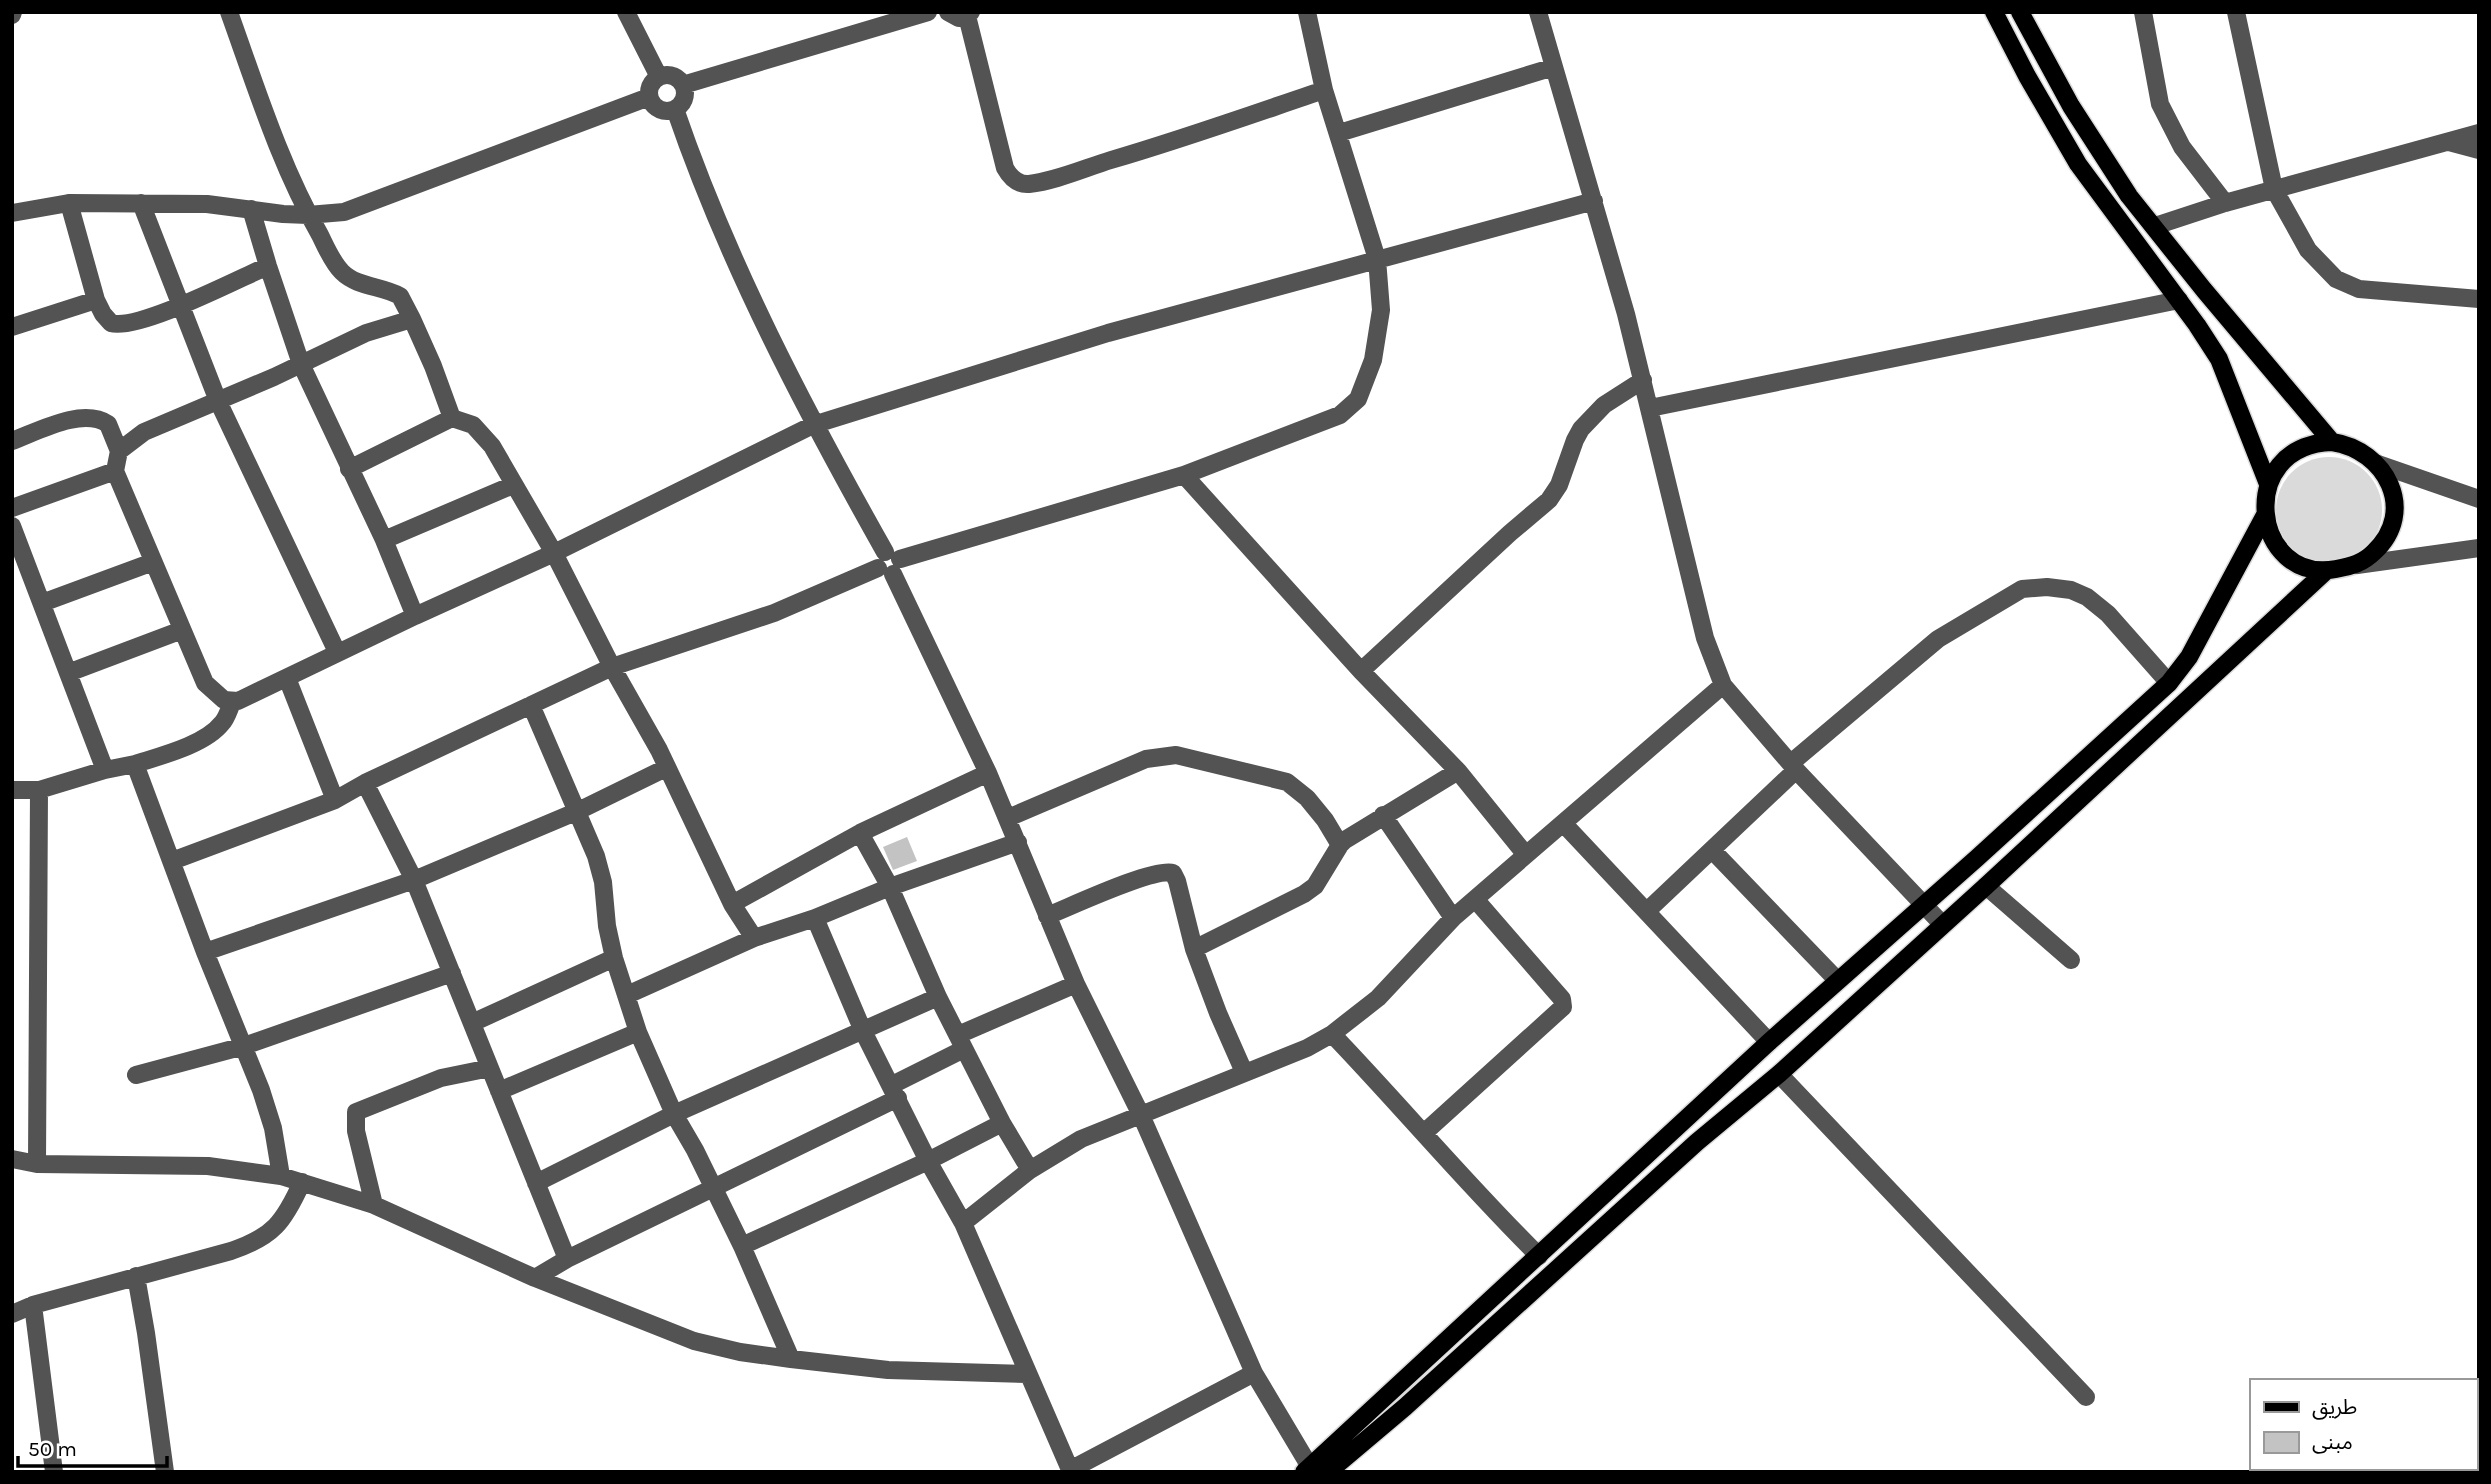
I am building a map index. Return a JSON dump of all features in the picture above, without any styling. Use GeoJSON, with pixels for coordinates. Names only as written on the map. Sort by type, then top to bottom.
{"type":"FeatureCollection","features":[{"type":"Feature","properties":{"kind":"main road"},"geometry":{"type":"LineString","coordinates":[[1994,12],[2078,164],[2179,300],[2219,359],[2268,484]]}},
{"type":"Feature","properties":{"kind":"main road"},"geometry":{"type":"LineString","coordinates":[[2024,14],[2071,106],[2129,196],[2332,442]]}},
{"type":"Feature","properties":{"kind":"main road"},"geometry":{"type":"LineString","coordinates":[[2332,442],[2357,449],[2378,464],[2391,487],[2393,513],[2385,538],[2378,549],[2357,565],[2326,571],[2311,569],[2285,554],[2268,530],[2265,515],[2264,499],[2268,484],[2278,466],[2293,452],[2311,444],[2332,442]]}},
{"type":"Feature","properties":{"kind":"main road"},"geometry":{"type":"LineString","coordinates":[[1309,1470],[1769,1042],[2169,683],[2189,657],[2265,515]]}},
{"type":"Feature","properties":{"kind":"main road"},"geometry":{"type":"LineString","coordinates":[[1328,1472],[1405,1407],[1697,1142],[1779,1074],[2326,571]]}},
{"type":"Feature","properties":{"kind":"street"},"geometry":{"type":"LineString","coordinates":[[229,12],[273,134],[308,215],[340,270],[359,282],[400,296],[433,366],[452,418]]}},
{"type":"Feature","properties":{"kind":"street"},"geometry":{"type":"LineString","coordinates":[[626,12],[659,77]]}},
{"type":"Feature","properties":{"kind":"street"},"geometry":{"type":"LineString","coordinates":[[683,85],[928,12]]}},
{"type":"Feature","properties":{"kind":"street"},"geometry":{"type":"LineString","coordinates":[[948,12],[959,18],[969,14],[1005,167],[1009,176],[1022,184],[1063,175],[1182,139],[1324,90]]}},
{"type":"Feature","properties":{"kind":"street"},"geometry":{"type":"LineString","coordinates":[[172,861],[335,800],[365,783],[612,667],[774,612],[889,563],[1184,475],[1340,415],[1358,399],[1373,360],[1381,310],[1377,259],[1324,90],[1307,12]]}},
{"type":"Feature","properties":{"kind":"street"},"geometry":{"type":"LineString","coordinates":[[1538,12],[1643,380],[1705,638],[1723,685],[1793,767],[1942,924]]}},
{"type":"Feature","properties":{"kind":"street"},"geometry":{"type":"LineString","coordinates":[[2143,12],[2160,104],[2182,147],[2225,202]]}},
{"type":"Feature","properties":{"kind":"street"},"geometry":{"type":"LineString","coordinates":[[2236,12],[2274,189],[2308,250],[2326,270],[2348,286],[2358,289],[2479,299]]}},
{"type":"Feature","properties":{"kind":"street"},"geometry":{"type":"LineString","coordinates":[[1339,133],[1554,67]]}},
{"type":"Feature","properties":{"kind":"street"},"geometry":{"type":"LineString","coordinates":[[673,76],[683,85],[684,99],[675,109],[666,111],[657,108],[649,97],[650,87],[659,77],[673,76]]}},
{"type":"Feature","properties":{"kind":"street"},"geometry":{"type":"LineString","coordinates":[[12,213],[69,202],[141,202],[207,204],[330,215],[364,206],[649,97]]}},
{"type":"Feature","properties":{"kind":"street"},"geometry":{"type":"LineString","coordinates":[[675,109],[691,157],[727,242],[813,425],[889,563],[988,773],[1076,984],[1141,1115],[1254,1373],[1309,1470]]}},
{"type":"Feature","properties":{"kind":"street"},"geometry":{"type":"LineString","coordinates":[[2155,226],[2225,202],[2479,133]]}},
{"type":"Feature","properties":{"kind":"street"},"geometry":{"type":"LineString","coordinates":[[2449,142],[2479,150]]}},
{"type":"Feature","properties":{"kind":"street"},"geometry":{"type":"LineString","coordinates":[[12,790],[39,790],[175,751],[212,732],[224,721],[232,703],[554,553],[813,425],[1108,333],[1594,201]]}},
{"type":"Feature","properties":{"kind":"street"},"geometry":{"type":"LineString","coordinates":[[69,202],[96,300],[103,314],[111,323],[117,325],[125,325],[180,306],[268,266]]}},
{"type":"Feature","properties":{"kind":"street"},"geometry":{"type":"LineString","coordinates":[[141,202],[218,401],[337,652]]}},
{"type":"Feature","properties":{"kind":"street"},"geometry":{"type":"LineString","coordinates":[[251,209],[302,364],[384,540],[415,616]]}},
{"type":"Feature","properties":{"kind":"street"},"geometry":{"type":"LineString","coordinates":[[12,327],[96,300]]}},
{"type":"Feature","properties":{"kind":"street"},"geometry":{"type":"LineString","coordinates":[[1650,408],[2179,300]]}},
{"type":"Feature","properties":{"kind":"street"},"geometry":{"type":"LineString","coordinates":[[119,451],[144,432],[302,364],[366,333],[412,319]]}},
{"type":"Feature","properties":{"kind":"street"},"geometry":{"type":"LineString","coordinates":[[1361,671],[1549,500],[1559,485],[1581,429],[1604,405],[1643,380]]}},
{"type":"Feature","properties":{"kind":"street"},"geometry":{"type":"LineString","coordinates":[[12,441],[74,419],[92,417],[108,424],[119,451],[115,471],[205,683],[214,694],[232,703]]}},
{"type":"Feature","properties":{"kind":"street"},"geometry":{"type":"LineString","coordinates":[[349,469],[452,418],[468,422],[480,431],[492,446],[554,553],[612,667],[659,750],[732,904],[754,938]]}},
{"type":"Feature","properties":{"kind":"street"},"geometry":{"type":"LineString","coordinates":[[2378,464],[2479,499]]}},
{"type":"Feature","properties":{"kind":"street"},"geometry":{"type":"LineString","coordinates":[[12,508],[115,471]]}},
{"type":"Feature","properties":{"kind":"street"},"geometry":{"type":"LineString","coordinates":[[1184,475],[1361,671],[1458,771],[1525,855]]}},
{"type":"Feature","properties":{"kind":"street"},"geometry":{"type":"LineString","coordinates":[[384,540],[513,485]]}},
{"type":"Feature","properties":{"kind":"street"},"geometry":{"type":"LineString","coordinates":[[12,526],[105,770]]}},
{"type":"Feature","properties":{"kind":"street"},"geometry":{"type":"LineString","coordinates":[[2357,565],[2479,548]]}},
{"type":"Feature","properties":{"kind":"street"},"geometry":{"type":"LineString","coordinates":[[41,603],[153,562]]}},
{"type":"Feature","properties":{"kind":"street"},"geometry":{"type":"LineString","coordinates":[[1647,911],[1712,850],[1793,767],[1938,639],[2022,589],[2047,587],[2071,590],[2087,597],[2108,614],[2169,683]]}},
{"type":"Feature","properties":{"kind":"street"},"geometry":{"type":"LineString","coordinates":[[68,673],[182,630]]}},
{"type":"Feature","properties":{"kind":"street"},"geometry":{"type":"LineString","coordinates":[[287,678],[335,800]]}},
{"type":"Feature","properties":{"kind":"street"},"geometry":{"type":"LineString","coordinates":[[963,1223],[1030,1170],[1081,1139],[1307,1048],[1332,1034],[1378,999],[1453,918],[1723,685]]}},
{"type":"Feature","properties":{"kind":"street"},"geometry":{"type":"LineString","coordinates":[[531,705],[578,811],[602,874],[607,926],[614,958],[638,1032],[674,1114],[695,1150],[742,1246],[791,1359]]}},
{"type":"Feature","properties":{"kind":"street"},"geometry":{"type":"LineString","coordinates":[[1008,818],[1146,760],[1177,755],[1287,782],[1307,798],[1340,845]]}},
{"type":"Feature","properties":{"kind":"street"},"geometry":{"type":"LineString","coordinates":[[135,764],[205,952],[244,1046],[273,1128],[281,1176]]}},
{"type":"Feature","properties":{"kind":"street"},"geometry":{"type":"LineString","coordinates":[[205,952],[414,880],[578,811],[667,768]]}},
{"type":"Feature","properties":{"kind":"street"},"geometry":{"type":"LineString","coordinates":[[1194,949],[1304,894],[1315,886],[1340,845],[1383,815],[1458,771]]}},
{"type":"Feature","properties":{"kind":"street"},"geometry":{"type":"LineString","coordinates":[[732,904],[860,833],[988,773]]}},
{"type":"Feature","properties":{"kind":"street"},"geometry":{"type":"LineString","coordinates":[[365,783],[414,880],[567,1259]]}},
{"type":"Feature","properties":{"kind":"street"},"geometry":{"type":"LineString","coordinates":[[37,1164],[39,790]]}},
{"type":"Feature","properties":{"kind":"street"},"geometry":{"type":"LineString","coordinates":[[1383,815],[1453,918]]}},
{"type":"Feature","properties":{"kind":"street"},"geometry":{"type":"LineString","coordinates":[[1563,824],[1769,1042]]}},
{"type":"Feature","properties":{"kind":"street"},"geometry":{"type":"LineString","coordinates":[[860,833],[890,887],[938,997],[1002,1123],[1030,1170]]}},
{"type":"Feature","properties":{"kind":"street"},"geometry":{"type":"LineString","coordinates":[[627,995],[754,938],[1018,842]]}},
{"type":"Feature","properties":{"kind":"street"},"geometry":{"type":"LineString","coordinates":[[1712,850],[1837,980]]}},
{"type":"Feature","properties":{"kind":"street"},"geometry":{"type":"LineString","coordinates":[[1047,916],[1136,880],[1168,871],[1172,873],[1177,881],[1194,949],[1244,1072]]}},
{"type":"Feature","properties":{"kind":"street"},"geometry":{"type":"LineString","coordinates":[[1986,886],[2071,960]]}},
{"type":"Feature","properties":{"kind":"street"},"geometry":{"type":"LineString","coordinates":[[1425,1132],[1563,1007],[1562,999],[1475,899]]}},
{"type":"Feature","properties":{"kind":"street"},"geometry":{"type":"LineString","coordinates":[[815,918],[863,1031],[928,1161],[963,1223],[1071,1471],[1254,1373]]}},
{"type":"Feature","properties":{"kind":"street"},"geometry":{"type":"LineString","coordinates":[[472,1023],[614,958]]}},
{"type":"Feature","properties":{"kind":"street"},"geometry":{"type":"LineString","coordinates":[[136,1075],[244,1046],[452,973]]}},
{"type":"Feature","properties":{"kind":"street"},"geometry":{"type":"LineString","coordinates":[[535,1278],[567,1259],[895,1092],[961,1042],[1076,984]]}},
{"type":"Feature","properties":{"kind":"street"},"geometry":{"type":"LineString","coordinates":[[536,1183],[674,1114],[938,997]]}},
{"type":"Feature","properties":{"kind":"street"},"geometry":{"type":"LineString","coordinates":[[499,1091],[638,1032]]}},
{"type":"Feature","properties":{"kind":"street"},"geometry":{"type":"LineString","coordinates":[[1332,1034],[1425,1132],[1487,1205],[1539,1256]]}},
{"type":"Feature","properties":{"kind":"street"},"geometry":{"type":"LineString","coordinates":[[374,1205],[356,1130],[356,1112],[441,1078],[490,1068]]}},
{"type":"Feature","properties":{"kind":"street"},"geometry":{"type":"LineString","coordinates":[[1779,1074],[2086,1397]]}},
{"type":"Feature","properties":{"kind":"street"},"geometry":{"type":"LineString","coordinates":[[742,1246],[928,1161],[1002,1123]]}},
{"type":"Feature","properties":{"kind":"street"},"geometry":{"type":"LineString","coordinates":[[12,1159],[37,1164],[208,1166],[281,1176],[374,1205],[535,1278],[694,1341],[740,1352],[888,1370],[1027,1374]]}},
{"type":"Feature","properties":{"kind":"street"},"geometry":{"type":"LineString","coordinates":[[12,1314],[33,1305],[256,1242],[268,1234],[285,1215],[302,1182]]}},
{"type":"Feature","properties":{"kind":"street"},"geometry":{"type":"LineString","coordinates":[[136,1276],[165,1472]]}},
{"type":"Feature","properties":{"kind":"street"},"geometry":{"type":"LineString","coordinates":[[33,1305],[54,1472]]}},
{"type":"Feature","properties":{"kind":"shaded area"},"geometry":{"type":"Polygon","coordinates":[[[2329,457],[2349,461],[2366,473],[2378,490],[2382,510],[2378,530],[2366,547],[2349,559],[2329,563],[2309,559],[2292,547],[2280,530],[2276,510],[2280,490],[2292,473],[2309,461],[2329,457]]]}},
{"type":"Feature","properties":{"kind":"building"},"geometry":{"type":"Polygon","coordinates":[[[907,837],[917,861],[893,870],[883,847],[907,837]]]}}]}
